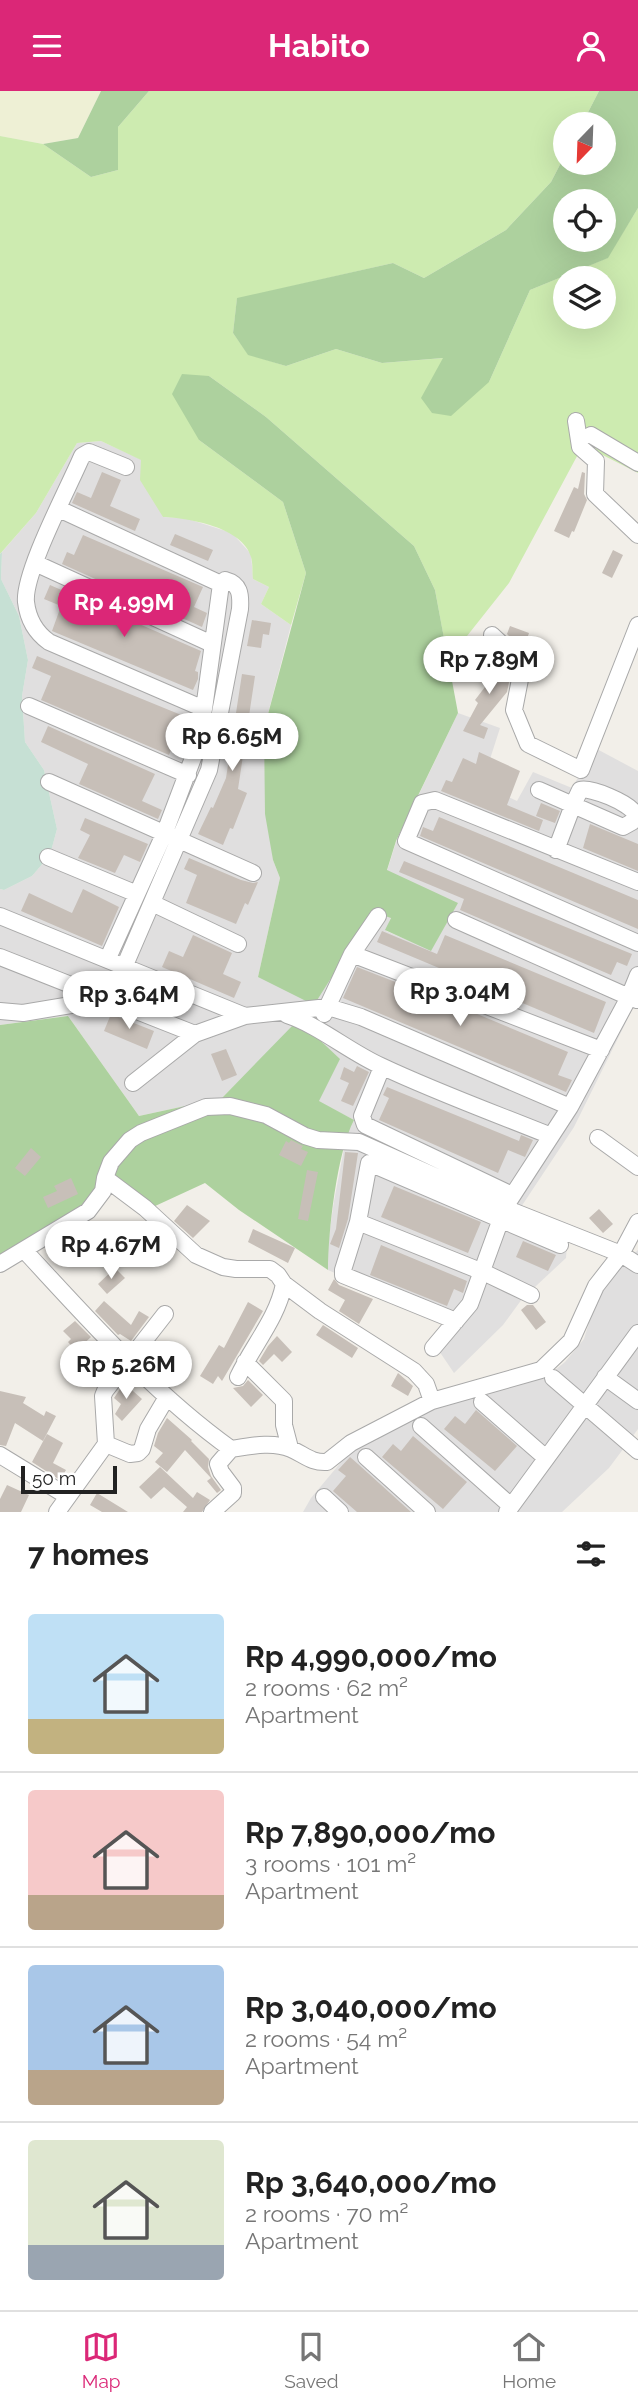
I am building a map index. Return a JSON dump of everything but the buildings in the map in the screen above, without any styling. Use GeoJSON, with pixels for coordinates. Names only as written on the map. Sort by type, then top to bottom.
{"type":"FeatureCollection","features":[{"type":"Feature","properties":{"kind":"street"},"geometry":{"type":"LineString","coordinates":[[576,422],[580,447],[596,461],[595,494],[638,535]]}},
{"type":"Feature","properties":{"kind":"street"},"geometry":{"type":"LineString","coordinates":[[591,435],[638,463]]}},
{"type":"Feature","properties":{"kind":"street"},"geometry":{"type":"LineString","coordinates":[[125,467],[99,454],[89,451],[85,453],[35,563],[26,600],[30,618],[39,634],[49,642],[204,709]]}},
{"type":"Feature","properties":{"kind":"street"},"geometry":{"type":"LineString","coordinates":[[59,509],[221,584]]}},
{"type":"Feature","properties":{"kind":"street"},"geometry":{"type":"LineString","coordinates":[[35,563],[212,645]]}},
{"type":"Feature","properties":{"kind":"street"},"geometry":{"type":"LineString","coordinates":[[108,958],[188,775],[204,709],[221,584],[225,580],[237,585],[241,595],[240,609],[212,759],[125,965]]}},
{"type":"Feature","properties":{"kind":"street"},"geometry":{"type":"LineString","coordinates":[[492,635],[523,664],[514,710],[528,744],[581,770],[638,625]]}},
{"type":"Feature","properties":{"kind":"street"},"geometry":{"type":"LineString","coordinates":[[29,706],[188,775]]}},
{"type":"Feature","properties":{"kind":"street"},"geometry":{"type":"LineString","coordinates":[[49,782],[253,873]]}},
{"type":"Feature","properties":{"kind":"street"},"geometry":{"type":"LineString","coordinates":[[539,790],[573,805],[556,850]]}},
{"type":"Feature","properties":{"kind":"street"},"geometry":{"type":"LineString","coordinates":[[638,883],[435,800],[422,803],[406,841],[638,943]]}},
{"type":"Feature","properties":{"kind":"street"},"geometry":{"type":"LineString","coordinates":[[48,857],[137,894]]}},
{"type":"Feature","properties":{"kind":"street"},"geometry":{"type":"LineString","coordinates":[[152,903],[238,944]]}},
{"type":"Feature","properties":{"kind":"street"},"geometry":{"type":"LineString","coordinates":[[0,916],[245,1016]]}},
{"type":"Feature","properties":{"kind":"street"},"geometry":{"type":"LineString","coordinates":[[317,1029],[352,954],[378,916]]}},
{"type":"Feature","properties":{"kind":"street"},"geometry":{"type":"LineString","coordinates":[[456,920],[633,999]]}},
{"type":"Feature","properties":{"kind":"street"},"geometry":{"type":"LineString","coordinates":[[352,954],[601,1051]]}},
{"type":"Feature","properties":{"kind":"street"},"geometry":{"type":"LineString","coordinates":[[0,957],[195,1034]]}},
{"type":"Feature","properties":{"kind":"street"},"geometry":{"type":"LineString","coordinates":[[433,1348],[470,1304],[506,1208],[570,1107],[633,999],[638,975]]}},
{"type":"Feature","properties":{"kind":"street"},"geometry":{"type":"LineString","coordinates":[[0,1011],[23,1013],[71,1005],[79,989]]}},
{"type":"Feature","properties":{"kind":"street"},"geometry":{"type":"LineString","coordinates":[[133,1083],[195,1034],[245,1016],[328,1007],[360,1017],[570,1107]]}},
{"type":"Feature","properties":{"kind":"street"},"geometry":{"type":"LineString","coordinates":[[280,1013],[308,1022],[350,1051],[382,1067],[551,1136]]}},
{"type":"Feature","properties":{"kind":"street"},"geometry":{"type":"LineString","coordinates":[[382,1067],[362,1116],[365,1125],[506,1208],[560,1245]]}},
{"type":"Feature","properties":{"kind":"street"},"geometry":{"type":"LineString","coordinates":[[0,1264],[88,1211],[103,1191],[111,1162],[130,1140],[141,1133],[206,1108],[230,1106],[266,1115],[318,1140],[359,1142],[515,1212],[621,1254],[638,1265]]}},
{"type":"Feature","properties":{"kind":"street"},"geometry":{"type":"LineString","coordinates":[[598,1138],[638,1167]]}},
{"type":"Feature","properties":{"kind":"street"},"geometry":{"type":"LineString","coordinates":[[456,1321],[343,1275],[342,1270],[358,1222],[369,1163],[506,1208]]}},
{"type":"Feature","properties":{"kind":"street"},"geometry":{"type":"LineString","coordinates":[[105,1178],[145,1208],[196,1255],[223,1267],[270,1269],[320,1311],[414,1371],[426,1384],[432,1401]]}},
{"type":"Feature","properties":{"kind":"street"},"geometry":{"type":"LineString","coordinates":[[358,1222],[483,1272],[531,1295]]}},
{"type":"Feature","properties":{"kind":"street"},"geometry":{"type":"LineString","coordinates":[[24,1250],[127,1360],[167,1397],[231,1448],[266,1445],[290,1448],[308,1460],[327,1462],[351,1443],[432,1401],[541,1370],[571,1341],[596,1286],[621,1254],[638,1222]]}},
{"type":"Feature","properties":{"kind":"street"},"geometry":{"type":"LineString","coordinates":[[284,1283],[274,1315],[241,1370],[284,1401],[284,1425],[290,1448]]}},
{"type":"Feature","properties":{"kind":"street"},"geometry":{"type":"LineString","coordinates":[[57,1512],[106,1444],[103,1397],[127,1360],[165,1314]]}},
{"type":"Feature","properties":{"kind":"street"},"geometry":{"type":"LineString","coordinates":[[421,1426],[509,1509],[638,1333]]}},
{"type":"Feature","properties":{"kind":"street"},"geometry":{"type":"LineString","coordinates":[[605,1377],[638,1401]]}},
{"type":"Feature","properties":{"kind":"street"},"geometry":{"type":"LineString","coordinates":[[553,1378],[638,1451]]}},
{"type":"Feature","properties":{"kind":"street"},"geometry":{"type":"LineString","coordinates":[[106,1444],[130,1454],[138,1453],[142,1449],[148,1429],[167,1397]]}},
{"type":"Feature","properties":{"kind":"street"},"geometry":{"type":"LineString","coordinates":[[482,1402],[546,1458]]}},
{"type":"Feature","properties":{"kind":"street"},"geometry":{"type":"LineString","coordinates":[[219,1509],[233,1493],[233,1488],[220,1472],[218,1464],[231,1448]]}},
{"type":"Feature","properties":{"kind":"street"},"geometry":{"type":"LineString","coordinates":[[0,1455],[67,1496]]}},
{"type":"Feature","properties":{"kind":"street"},"geometry":{"type":"LineString","coordinates":[[366,1457],[427,1512]]}},
{"type":"Feature","properties":{"kind":"street"},"geometry":{"type":"LineString","coordinates":[[324,1497],[340,1512]]}},
{"type":"Feature","properties":{"kind":"shaded area"},"geometry":{"type":"Polygon","coordinates":[[[101,441],[142,460],[163,517],[185,518],[232,533],[251,554],[253,579],[269,587],[261,604],[291,625],[264,729],[273,860],[280,878],[258,977],[374,912],[391,917],[386,931],[431,950],[387,871],[396,842],[458,713],[500,728],[482,784],[517,801],[533,772],[572,788],[595,748],[638,771],[638,1007],[634,1006],[574,1127],[521,1207],[573,1237],[567,1244],[566,1258],[522,1299],[503,1325],[454,1373],[433,1342],[448,1323],[328,1270],[328,1243],[334,1201],[347,1133],[354,1120],[319,1102],[294,1025],[222,1098],[139,1116],[68,1016],[0,1025],[0,889],[4,890],[32,876],[50,855],[57,829],[44,770],[25,742],[22,696],[28,660],[19,616],[1,579],[2,552],[36,513],[77,443],[101,441]]]}},
{"type":"Feature","properties":{"kind":"shaded area"},"geometry":{"type":"Polygon","coordinates":[[[638,1250],[638,1429],[609,1468],[562,1512],[303,1512],[311,1498],[347,1455],[371,1437],[412,1416],[486,1390],[545,1378],[565,1362],[584,1339],[597,1296],[624,1262],[638,1250]]]}},
{"type":"Feature","properties":{"kind":"green space"},"geometry":{"type":"Polygon","coordinates":[[[0,91],[101,91],[78,138],[43,144],[0,136],[0,91]]]}},
{"type":"Feature","properties":{"kind":"green space"},"geometry":{"type":"Polygon","coordinates":[[[101,91],[149,91],[118,127],[118,170],[91,177],[43,144],[78,138],[101,91]]]}},
{"type":"Feature","properties":{"kind":"green space"},"geometry":{"type":"Polygon","coordinates":[[[149,91],[599,91],[588,112],[553,112],[555,175],[506,230],[424,278],[393,263],[237,299],[233,333],[248,354],[286,366],[336,349],[382,363],[444,358],[489,382],[530,290],[553,280],[553,329],[616,329],[616,266],[588,266],[607,258],[611,252],[616,252],[616,243],[638,208],[638,473],[583,445],[509,583],[448,660],[435,590],[414,546],[266,417],[209,376],[199,440],[283,502],[306,573],[291,625],[261,604],[269,587],[253,579],[251,557],[237,538],[200,522],[163,517],[140,480],[141,460],[101,441],[77,443],[36,513],[0,554],[0,136],[43,144],[91,177],[118,170],[118,127],[149,91]]]}},
{"type":"Feature","properties":{"kind":"green space"},"geometry":{"type":"Polygon","coordinates":[[[599,91],[638,91],[638,208],[616,245],[616,189],[553,189],[553,252],[612,252],[608,258],[588,266],[553,266],[553,281],[530,290],[489,382],[451,416],[432,413],[421,398],[443,358],[382,363],[336,349],[286,366],[248,355],[233,333],[237,298],[393,263],[424,278],[506,230],[555,175],[616,175],[616,112],[588,112],[599,91]]]}},
{"type":"Feature","properties":{"kind":"green space"},"geometry":{"type":"Polygon","coordinates":[[[182,374],[209,376],[266,417],[414,546],[435,590],[458,713],[396,841],[387,870],[458,903],[431,951],[385,930],[391,918],[373,912],[314,1005],[258,977],[280,878],[273,860],[265,814],[264,729],[306,573],[283,502],[199,440],[172,394],[182,374]]]}},
{"type":"Feature","properties":{"kind":"green space"},"geometry":{"type":"Polygon","coordinates":[[[2,552],[1,579],[19,616],[28,660],[22,696],[25,742],[44,770],[57,829],[50,855],[32,876],[4,890],[0,889],[0,554],[2,552]]]}},
{"type":"Feature","properties":{"kind":"green space"},"geometry":{"type":"Polygon","coordinates":[[[68,1016],[139,1116],[222,1098],[294,1024],[308,1029],[340,1059],[319,1101],[354,1120],[338,1172],[328,1270],[239,1210],[205,1183],[153,1207],[116,1184],[0,1271],[0,1025],[68,1016]]]}}]}
